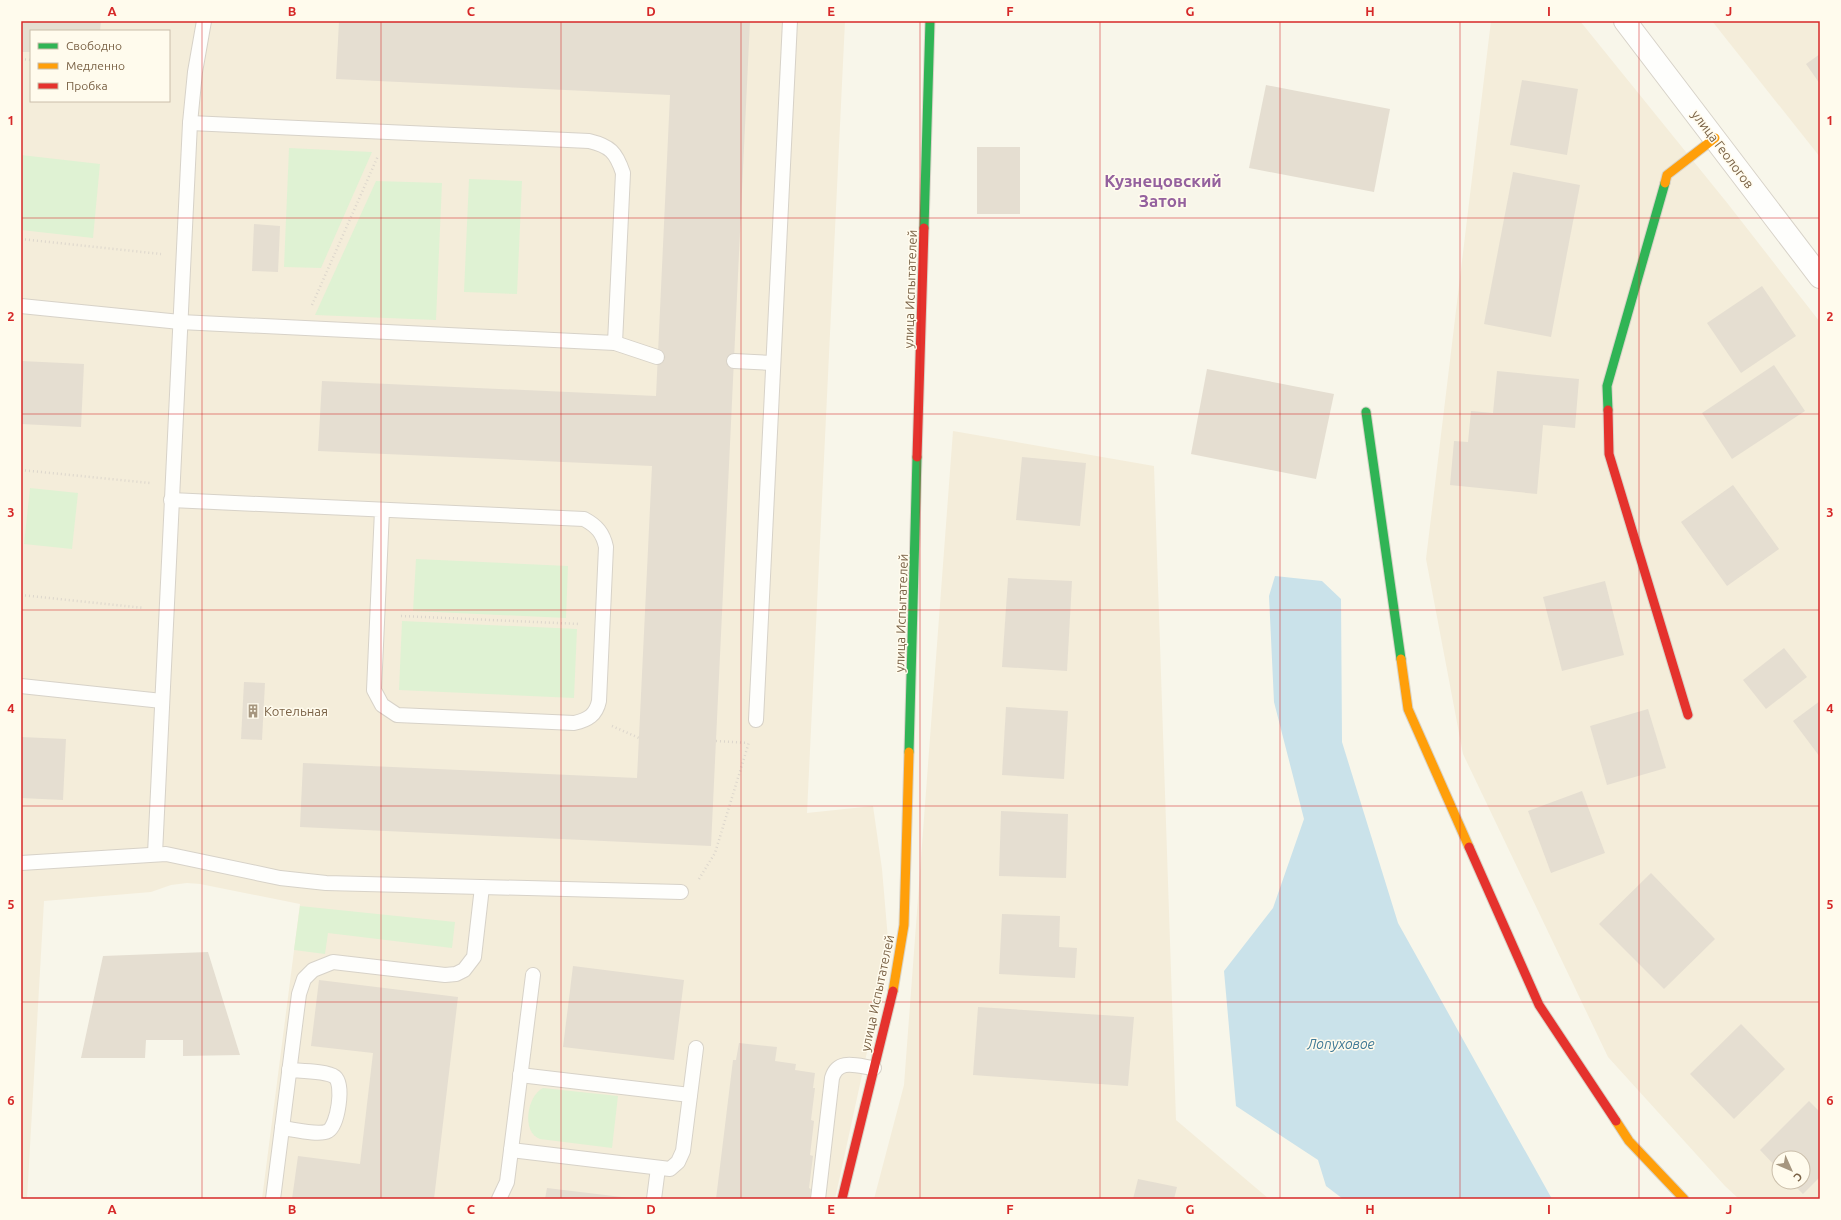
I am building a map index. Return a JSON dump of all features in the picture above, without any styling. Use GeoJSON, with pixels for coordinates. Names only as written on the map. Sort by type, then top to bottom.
{"type":"FeatureCollection","features":[{"type":"Feature","properties":{"kind":"street","name":"улица Испытателей"},"geometry":{"type":"LineString","coordinates":[[842,1199],[897,974],[902,945],[906,901],[930,21]]}},
{"type":"Feature","properties":{"kind":"street","name":"улица Геологов"},"geometry":{"type":"LineString","coordinates":[[1625,21],[1820,276]]}},
{"type":"Feature","properties":{"kind":"street"},"geometry":{"type":"LineString","coordinates":[[1688,715],[1609,454],[1606,386],[1667,175],[1715,138]]}},
{"type":"Feature","properties":{"kind":"street"},"geometry":{"type":"LineString","coordinates":[[1366,412],[1408,709],[1539,1005],[1629,1141],[1684,1199]]}},
{"type":"Feature","properties":{"kind":"lane"},"geometry":{"type":"LineString","coordinates":[[154,854],[190,122],[195,72],[204,21]]}},
{"type":"Feature","properties":{"kind":"lane"},"geometry":{"type":"LineString","coordinates":[[756,720],[790,21]]}},
{"type":"Feature","properties":{"kind":"lane"},"geometry":{"type":"LineString","coordinates":[[190,122],[589,141],[602,144],[611,150],[618,158],[623,173],[615,343]]}},
{"type":"Feature","properties":{"kind":"lane"},"geometry":{"type":"LineString","coordinates":[[21,306],[180,322],[615,343],[657,357]]}},
{"type":"Feature","properties":{"kind":"lane"},"geometry":{"type":"LineString","coordinates":[[734,361],[773,363]]}},
{"type":"Feature","properties":{"kind":"lane"},"geometry":{"type":"LineString","coordinates":[[171,500],[584,519],[594,524],[604,537],[606,547],[599,701],[597,709],[592,716],[586,721],[574,723],[397,715],[382,705],[374,690],[382,510]]}},
{"type":"Feature","properties":{"kind":"lane"},"geometry":{"type":"LineString","coordinates":[[21,686],[162,701]]}},
{"type":"Feature","properties":{"kind":"lane"},"geometry":{"type":"LineString","coordinates":[[21,863],[121,858],[154,854],[173,855],[251,873],[302,881],[681,892]]}},
{"type":"Feature","properties":{"kind":"lane"},"geometry":{"type":"LineString","coordinates":[[273,1199],[299,994],[304,980],[313,970],[333,962],[445,975],[456,974],[464,970],[474,957],[482,887]]}},
{"type":"Feature","properties":{"kind":"lane"},"geometry":{"type":"LineString","coordinates":[[499,1199],[507,1182],[533,975]]}},
{"type":"Feature","properties":{"kind":"lane"},"geometry":{"type":"LineString","coordinates":[[511,1150],[670,1169],[678,1162],[681,1156],[696,1048]]}},
{"type":"Feature","properties":{"kind":"lane"},"geometry":{"type":"LineString","coordinates":[[818,1199],[834,1070],[839,1066],[846,1065],[874,1068]]}},
{"type":"Feature","properties":{"kind":"lane"},"geometry":{"type":"LineString","coordinates":[[282,1128],[322,1133],[331,1129],[336,1121],[340,1089],[337,1080],[329,1074],[289,1070]]}},
{"type":"Feature","properties":{"kind":"lane"},"geometry":{"type":"LineString","coordinates":[[520,1075],[690,1095]]}},
{"type":"Feature","properties":{"kind":"lane"},"geometry":{"type":"LineString","coordinates":[[654,1199],[658,1168]]}},
{"type":"Feature","properties":{"kind":"path"},"geometry":{"type":"LineString","coordinates":[[301,328],[388,131]]}},
{"type":"Feature","properties":{"kind":"path"},"geometry":{"type":"LineString","coordinates":[[21,239],[183,256]]}},
{"type":"Feature","properties":{"kind":"path"},"geometry":{"type":"LineString","coordinates":[[21,470],[172,486]]}},
{"type":"Feature","properties":{"kind":"path"},"geometry":{"type":"LineString","coordinates":[[21,595],[166,610]]}},
{"type":"Feature","properties":{"kind":"path"},"geometry":{"type":"LineString","coordinates":[[377,614],[602,625]]}},
{"type":"Feature","properties":{"kind":"path"},"geometry":{"type":"LineString","coordinates":[[592,716],[639,738]]}},
{"type":"Feature","properties":{"kind":"path"},"geometry":{"type":"LineString","coordinates":[[681,892],[699,879],[712,860],[756,720]]}},
{"type":"Feature","properties":{"kind":"path"},"geometry":{"type":"LineString","coordinates":[[716,741],[749,743]]}},
{"type":"Feature","properties":{"kind":"shaded area"},"geometry":{"type":"Polygon","coordinates":[[[21,21],[845,21],[807,813],[873,806],[882,869],[889,951],[835,1199],[262,1199],[300,904],[200,884],[187,883],[171,885],[151,892],[44,901],[27,1199],[21,1199],[21,21]]]}},
{"type":"Feature","properties":{"kind":"shaded area"},"geometry":{"type":"Polygon","coordinates":[[[1491,21],[1580,21],[1728,204],[1820,322],[1820,1199],[1739,1199],[1725,1186],[1608,1057],[1463,754],[1426,559],[1491,21]]]}},
{"type":"Feature","properties":{"kind":"shaded area"},"geometry":{"type":"Polygon","coordinates":[[[1712,21],[1820,21],[1820,157],[1712,21]]]}},
{"type":"Feature","properties":{"kind":"shaded area"},"geometry":{"type":"Polygon","coordinates":[[[953,431],[1154,466],[1176,1120],[1269,1199],[874,1199],[904,1085],[953,431]]]}},
{"type":"Feature","properties":{"kind":"green space"},"geometry":{"type":"Polygon","coordinates":[[[289,148],[372,152],[321,268],[284,267],[289,148]]]}},
{"type":"Feature","properties":{"kind":"green space"},"geometry":{"type":"Polygon","coordinates":[[[21,155],[100,164],[93,238],[21,230],[21,155]]]}},
{"type":"Feature","properties":{"kind":"green space"},"geometry":{"type":"Polygon","coordinates":[[[469,179],[522,181],[517,294],[464,292],[469,179]]]}},
{"type":"Feature","properties":{"kind":"green space"},"geometry":{"type":"Polygon","coordinates":[[[376,181],[442,183],[436,320],[315,315],[376,181]]]}},
{"type":"Feature","properties":{"kind":"green space"},"geometry":{"type":"Polygon","coordinates":[[[30,488],[78,493],[72,549],[24,544],[30,488]]]}},
{"type":"Feature","properties":{"kind":"green space"},"geometry":{"type":"Polygon","coordinates":[[[416,559],[568,566],[566,618],[413,611],[416,559]]]}},
{"type":"Feature","properties":{"kind":"green space"},"geometry":{"type":"Polygon","coordinates":[[[402,621],[577,629],[574,698],[399,690],[402,621]]]}},
{"type":"Feature","properties":{"kind":"green space"},"geometry":{"type":"Polygon","coordinates":[[[300,906],[455,922],[452,948],[328,933],[325,954],[294,950],[300,906]]]}},
{"type":"Feature","properties":{"kind":"green space"},"geometry":{"type":"Polygon","coordinates":[[[543,1088],[618,1096],[612,1148],[540,1139],[534,1135],[528,1122],[528,1114],[533,1098],[537,1092],[543,1088]]]}},
{"type":"Feature","properties":{"kind":"water","name":"Лопуховое"},"geometry":{"type":"Polygon","coordinates":[[[1275,576],[1322,581],[1341,599],[1342,742],[1398,923],[1552,1199],[1343,1199],[1326,1186],[1318,1160],[1236,1106],[1224,971],[1273,908],[1304,819],[1274,702],[1269,596],[1275,576]]]}},
{"type":"Feature","properties":{"kind":"building"},"geometry":{"type":"Polygon","coordinates":[[[21,21],[101,21],[100,30],[30,30],[30,52],[21,52],[21,21]]]}},
{"type":"Feature","properties":{"kind":"building"},"geometry":{"type":"Polygon","coordinates":[[[339,21],[750,21],[711,846],[300,827],[303,763],[637,778],[652,466],[318,451],[322,381],[656,396],[670,95],[336,79],[339,21]]]}},
{"type":"Feature","properties":{"kind":"building"},"geometry":{"type":"Polygon","coordinates":[[[1820,54],[1820,84],[1806,64],[1820,54]]]}},
{"type":"Feature","properties":{"kind":"building"},"geometry":{"type":"Polygon","coordinates":[[[1522,80],[1578,89],[1567,155],[1510,145],[1522,80]]]}},
{"type":"Feature","properties":{"kind":"building"},"geometry":{"type":"Polygon","coordinates":[[[1266,85],[1390,109],[1374,192],[1249,168],[1266,85]]]}},
{"type":"Feature","properties":{"kind":"building"},"geometry":{"type":"Polygon","coordinates":[[[977,147],[1020,147],[1020,214],[977,214],[977,147]]]}},
{"type":"Feature","properties":{"kind":"building"},"geometry":{"type":"Polygon","coordinates":[[[1513,172],[1580,185],[1551,337],[1484,324],[1513,172]]]}},
{"type":"Feature","properties":{"kind":"building"},"geometry":{"type":"Polygon","coordinates":[[[254,224],[280,226],[278,272],[252,271],[254,224]]]}},
{"type":"Feature","properties":{"kind":"building"},"geometry":{"type":"Polygon","coordinates":[[[1762,286],[1796,336],[1741,373],[1707,323],[1762,286]]]}},
{"type":"Feature","properties":{"kind":"building"},"geometry":{"type":"Polygon","coordinates":[[[21,361],[84,364],[81,427],[21,424],[21,361]]]}},
{"type":"Feature","properties":{"kind":"building"},"geometry":{"type":"Polygon","coordinates":[[[1774,365],[1805,411],[1732,459],[1702,413],[1774,365]]]}},
{"type":"Feature","properties":{"kind":"building"},"geometry":{"type":"Polygon","coordinates":[[[1207,369],[1334,394],[1316,479],[1191,454],[1207,369]]]}},
{"type":"Feature","properties":{"kind":"building"},"geometry":{"type":"Polygon","coordinates":[[[1497,371],[1579,379],[1575,428],[1543,425],[1537,494],[1450,485],[1454,441],[1468,442],[1471,411],[1493,413],[1497,371]]]}},
{"type":"Feature","properties":{"kind":"building"},"geometry":{"type":"Polygon","coordinates":[[[1022,457],[1086,463],[1080,526],[1016,520],[1022,457]]]}},
{"type":"Feature","properties":{"kind":"building"},"geometry":{"type":"Polygon","coordinates":[[[1733,485],[1779,549],[1727,586],[1681,522],[1733,485]]]}},
{"type":"Feature","properties":{"kind":"building"},"geometry":{"type":"Polygon","coordinates":[[[1008,578],[1072,581],[1067,671],[1002,667],[1008,578]]]}},
{"type":"Feature","properties":{"kind":"building"},"geometry":{"type":"Polygon","coordinates":[[[1605,581],[1624,655],[1562,671],[1543,597],[1605,581]]]}},
{"type":"Feature","properties":{"kind":"building"},"geometry":{"type":"Polygon","coordinates":[[[1784,648],[1807,677],[1766,709],[1743,680],[1784,648]]]}},
{"type":"Feature","properties":{"kind":"building","name":"Котельная"},"geometry":{"type":"Polygon","coordinates":[[[244,682],[265,683],[262,740],[241,739],[244,682]]]}},
{"type":"Feature","properties":{"kind":"building"},"geometry":{"type":"Polygon","coordinates":[[[1820,701],[1820,757],[1793,721],[1820,701]]]}},
{"type":"Feature","properties":{"kind":"building"},"geometry":{"type":"Polygon","coordinates":[[[1006,707],[1068,711],[1064,779],[1002,775],[1006,707]]]}},
{"type":"Feature","properties":{"kind":"building"},"geometry":{"type":"Polygon","coordinates":[[[1648,709],[1666,768],[1607,785],[1590,726],[1648,709]]]}},
{"type":"Feature","properties":{"kind":"building"},"geometry":{"type":"Polygon","coordinates":[[[21,737],[66,739],[63,800],[21,798],[21,737]]]}},
{"type":"Feature","properties":{"kind":"building"},"geometry":{"type":"Polygon","coordinates":[[[1582,791],[1605,853],[1551,873],[1528,811],[1582,791]]]}},
{"type":"Feature","properties":{"kind":"building"},"geometry":{"type":"Polygon","coordinates":[[[1001,811],[1068,814],[1066,878],[999,876],[1001,811]]]}},
{"type":"Feature","properties":{"kind":"building"},"geometry":{"type":"Polygon","coordinates":[[[1651,873],[1715,939],[1664,989],[1599,924],[1651,873]]]}},
{"type":"Feature","properties":{"kind":"building"},"geometry":{"type":"Polygon","coordinates":[[[1002,914],[1060,916],[1059,947],[1077,948],[1075,978],[999,974],[1002,914]]]}},
{"type":"Feature","properties":{"kind":"building"},"geometry":{"type":"Polygon","coordinates":[[[208,952],[240,1055],[183,1056],[183,1040],[146,1040],[145,1058],[81,1058],[103,956],[208,952]]]}},
{"type":"Feature","properties":{"kind":"building"},"geometry":{"type":"Polygon","coordinates":[[[573,966],[684,980],[674,1060],[563,1047],[573,966]]]}},
{"type":"Feature","properties":{"kind":"building"},"geometry":{"type":"Polygon","coordinates":[[[319,980],[458,997],[434,1199],[292,1199],[298,1156],[360,1164],[373,1053],[311,1046],[319,980]]]}},
{"type":"Feature","properties":{"kind":"building"},"geometry":{"type":"Polygon","coordinates":[[[978,1007],[1134,1017],[1128,1086],[973,1075],[978,1007]]]}},
{"type":"Feature","properties":{"kind":"building"},"geometry":{"type":"Polygon","coordinates":[[[1741,1024],[1785,1069],[1734,1119],[1690,1074],[1741,1024]]]}},
{"type":"Feature","properties":{"kind":"building"},"geometry":{"type":"Polygon","coordinates":[[[739,1043],[777,1047],[775,1061],[796,1064],[795,1070],[815,1073],[813,1088],[815,1088],[811,1120],[814,1121],[810,1155],[813,1156],[809,1188],[811,1189],[810,1199],[716,1199],[733,1060],[736,1060],[739,1043]]]}},
{"type":"Feature","properties":{"kind":"building"},"geometry":{"type":"Polygon","coordinates":[[[1809,1101],[1820,1112],[1820,1177],[1811,1186],[1811,1150],[1771,1150],[1771,1162],[1760,1150],[1809,1101]]]}},
{"type":"Feature","properties":{"kind":"building"},"geometry":{"type":"Polygon","coordinates":[[[1138,1179],[1177,1187],[1174,1199],[1133,1199],[1138,1179]]]}},
{"type":"Feature","properties":{"kind":"building"},"geometry":{"type":"Polygon","coordinates":[[[547,1188],[630,1198],[545,1199],[547,1188]]]}},
{"type":"Feature","properties":{"kind":"building"},"geometry":{"type":"Polygon","coordinates":[[[1799,1190],[1807,1190],[1803,1194],[1799,1190]]]}},
{"type":"Feature","properties":{"kind":"traffic: fast"},"geometry":{"type":"LineString","coordinates":[[924,228],[930,21]]}},
{"type":"Feature","properties":{"kind":"traffic: fast"},"geometry":{"type":"LineString","coordinates":[[1608,410],[1607,386],[1665,183]]}},
{"type":"Feature","properties":{"kind":"traffic: fast"},"geometry":{"type":"LineString","coordinates":[[1366,412],[1401,659]]}},
{"type":"Feature","properties":{"kind":"traffic: fast"},"geometry":{"type":"LineString","coordinates":[[909,752],[917,457]]}},
{"type":"Feature","properties":{"kind":"traffic: slow"},"geometry":{"type":"LineString","coordinates":[[1665,183],[1667,175],[1715,138]]}},
{"type":"Feature","properties":{"kind":"traffic: slow"},"geometry":{"type":"LineString","coordinates":[[1401,659],[1408,709],[1469,847]]}},
{"type":"Feature","properties":{"kind":"traffic: slow"},"geometry":{"type":"LineString","coordinates":[[893,991],[904,925],[909,752]]}},
{"type":"Feature","properties":{"kind":"traffic: slow"},"geometry":{"type":"LineString","coordinates":[[1616,1121],[1629,1141],[1684,1199]]}},
{"type":"Feature","properties":{"kind":"traffic: jam"},"geometry":{"type":"LineString","coordinates":[[917,457],[924,228]]}},
{"type":"Feature","properties":{"kind":"traffic: jam"},"geometry":{"type":"LineString","coordinates":[[1608,410],[1609,454],[1688,715]]}},
{"type":"Feature","properties":{"kind":"traffic: jam"},"geometry":{"type":"LineString","coordinates":[[1469,847],[1539,1005],[1616,1121]]}},
{"type":"Feature","properties":{"kind":"traffic: jam"},"geometry":{"type":"LineString","coordinates":[[842,1199],[893,991]]}},
{"type":"Feature","properties":{"kind":"place","name":"Котельная"},"geometry":{"type":"Point","coordinates":[253,711]}},
{"type":"Feature","properties":{"kind":"district","name":"Кузнецовский Затон"},"geometry":{"type":"Point","coordinates":[1163,191]}}]}
